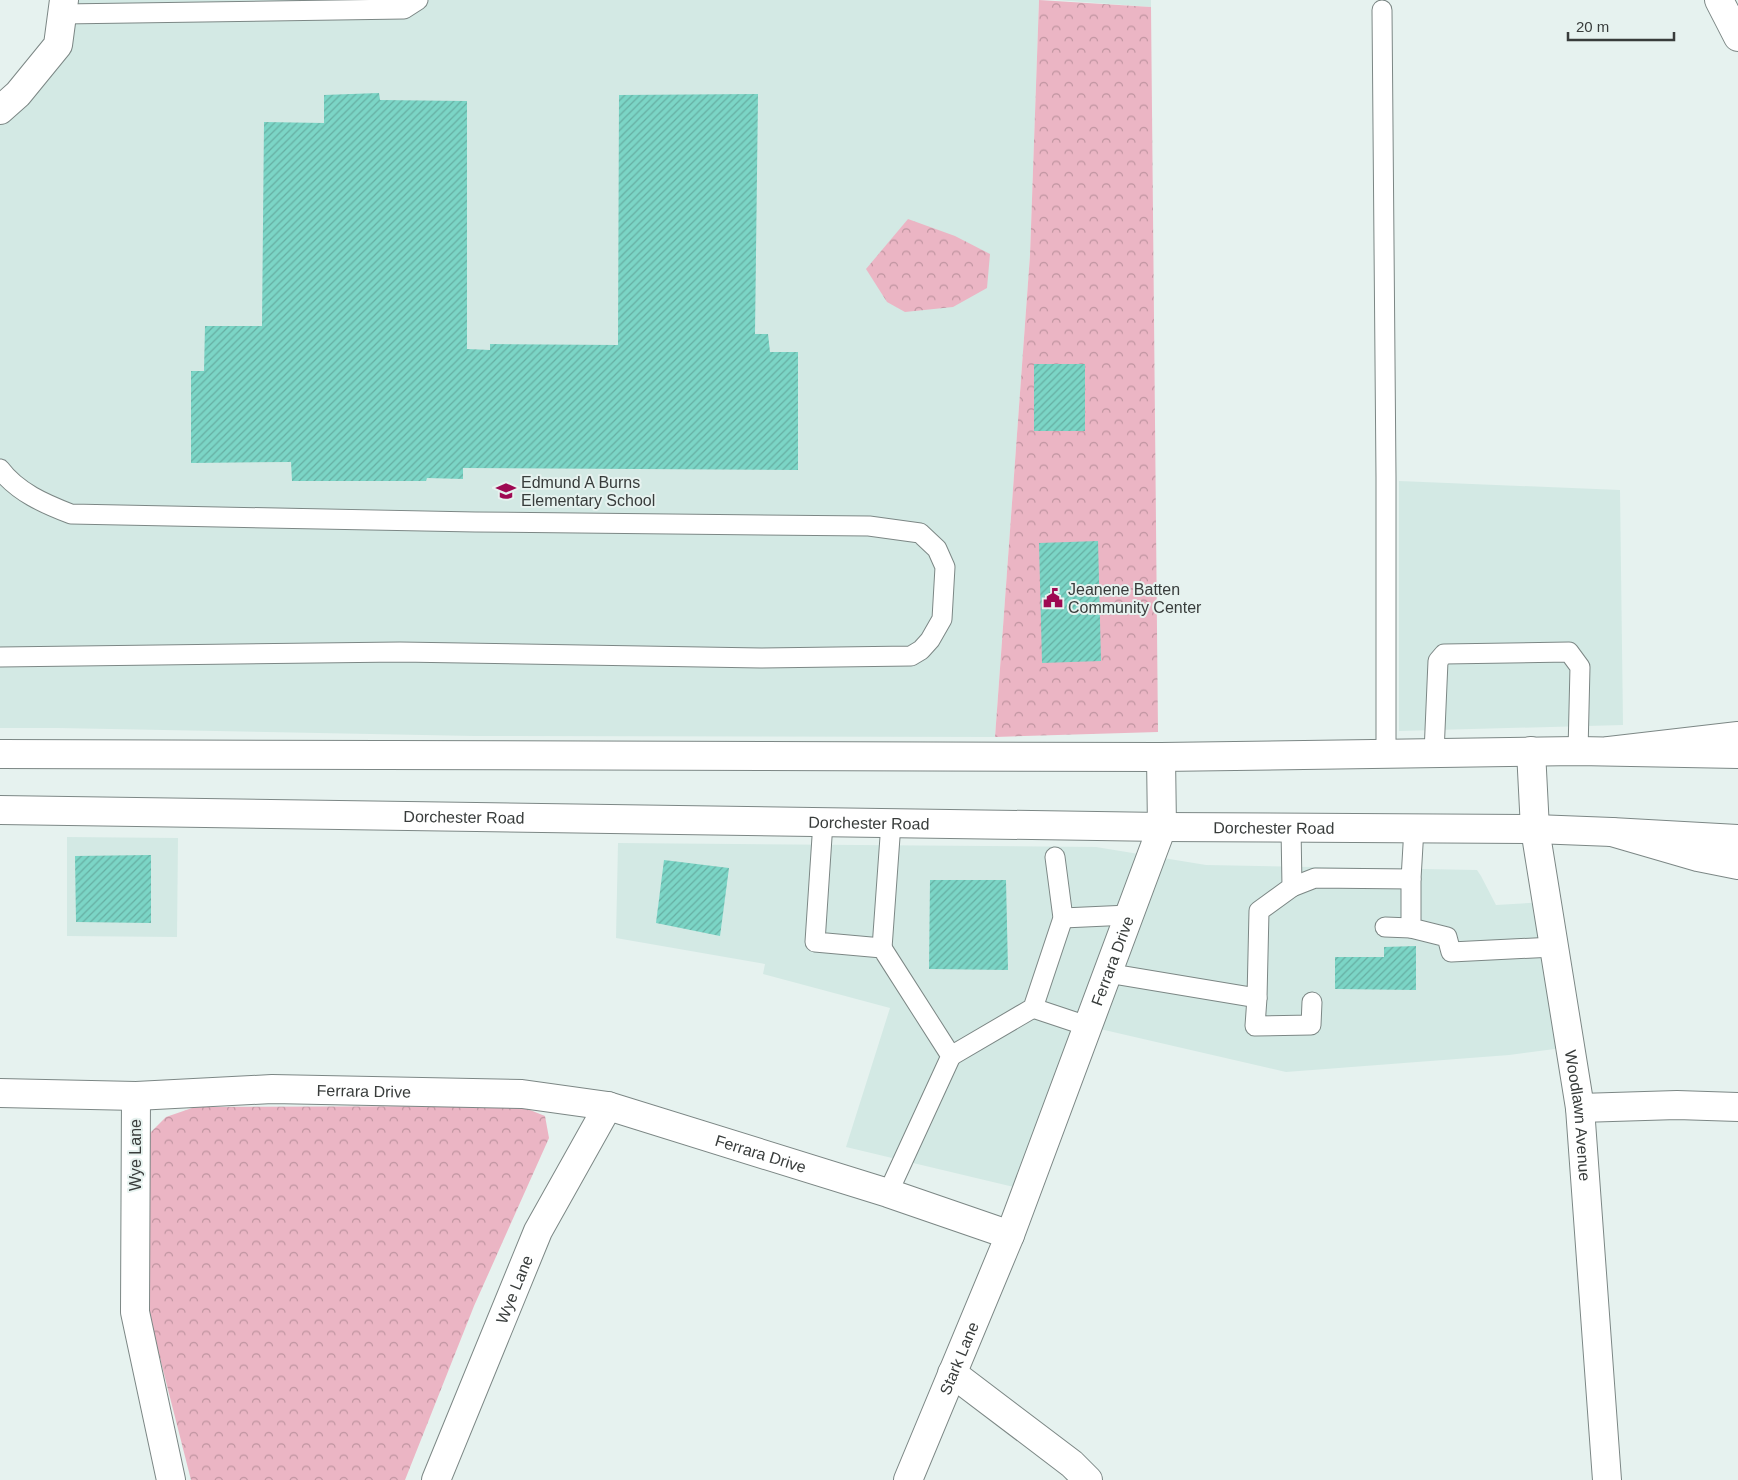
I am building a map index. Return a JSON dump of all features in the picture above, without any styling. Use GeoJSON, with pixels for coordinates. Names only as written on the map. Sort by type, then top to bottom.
{"type":"FeatureCollection","features":[{"type":"Feature","properties":{"kind":"main road"},"geometry":{"type":"LineString","coordinates":[[1719,0],[1738,37]]}},
{"type":"Feature","properties":{"kind":"main road"},"geometry":{"type":"LineString","coordinates":[[0,110],[18,94],[58,45],[63,7]]}},
{"type":"Feature","properties":{"kind":"main road"},"geometry":{"type":"LineString","coordinates":[[1609,751],[1738,736]]}},
{"type":"Feature","properties":{"kind":"main road","name":"Woodlawn Avenue"},"geometry":{"type":"LineString","coordinates":[[1531,751],[1535,830],[1580,1108],[1607,1480]]}},
{"type":"Feature","properties":{"kind":"main road"},"geometry":{"type":"LineString","coordinates":[[0,754],[1161,757],[1609,751],[1738,754]]}},
{"type":"Feature","properties":{"kind":"main road","name":"Ferrara Drive"},"geometry":{"type":"LineString","coordinates":[[0,1093],[136,1096],[272,1089],[522,1094],[608,1106],[888,1193],[1010,1235],[1162,827],[1161,757]]}},
{"type":"Feature","properties":{"kind":"main road","name":"Dorchester Road"},"geometry":{"type":"LineString","coordinates":[[0,810],[1162,827],[1535,830],[1738,839]]}},
{"type":"Feature","properties":{"kind":"main road"},"geometry":{"type":"LineString","coordinates":[[1612,832],[1698,857],[1738,865]]}},
{"type":"Feature","properties":{"kind":"main road","name":"Wye Lane"},"geometry":{"type":"LineString","coordinates":[[136,1096],[135,1312],[172,1480]]}},
{"type":"Feature","properties":{"kind":"main road"},"geometry":{"type":"LineString","coordinates":[[1580,1108],[1676,1104],[1738,1107]]}},
{"type":"Feature","properties":{"kind":"main road","name":"Wye Lane"},"geometry":{"type":"LineString","coordinates":[[436,1480],[538,1231],[608,1106]]}},
{"type":"Feature","properties":{"kind":"main road","name":"Stark Lane"},"geometry":{"type":"LineString","coordinates":[[908,1480],[1010,1235]]}},
{"type":"Feature","properties":{"kind":"main road"},"geometry":{"type":"LineString","coordinates":[[952,1373],[1072,1464],[1088,1480]]}},
{"type":"Feature","properties":{"kind":"lane"},"geometry":{"type":"LineString","coordinates":[[63,7],[404,9],[418,0]]}},
{"type":"Feature","properties":{"kind":"lane"},"geometry":{"type":"LineString","coordinates":[[1382,10],[1386,440],[1386,754]]}},
{"type":"Feature","properties":{"kind":"lane"},"geometry":{"type":"LineString","coordinates":[[0,469],[7,478],[41,502],[71,514],[475,522],[869,526],[920,532],[937,549],[945,567],[942,618],[930,640],[921,650],[911,656],[761,658],[400,652],[0,657]]}},
{"type":"Feature","properties":{"kind":"lane"},"geometry":{"type":"LineString","coordinates":[[1434,753],[1438,661],[1444,654],[1569,652],[1580,667],[1578,751]]}},
{"type":"Feature","properties":{"kind":"lane"},"geometry":{"type":"LineString","coordinates":[[824,822],[815,942],[882,948]]}},
{"type":"Feature","properties":{"kind":"lane"},"geometry":{"type":"LineString","coordinates":[[891,823],[882,948],[951,1056]]}},
{"type":"Feature","properties":{"kind":"lane"},"geometry":{"type":"LineString","coordinates":[[1291,828],[1292,887]]}},
{"type":"Feature","properties":{"kind":"lane"},"geometry":{"type":"LineString","coordinates":[[1411,928],[1414,828]]}},
{"type":"Feature","properties":{"kind":"lane"},"geometry":{"type":"LineString","coordinates":[[888,1193],[951,1056],[1033,1008],[1063,918],[1055,856]]}},
{"type":"Feature","properties":{"kind":"lane"},"geometry":{"type":"LineString","coordinates":[[1312,1002],[1311,1025],[1255,1026],[1257,998],[1268,927],[1259,911],[1292,887],[1411,879]]}},
{"type":"Feature","properties":{"kind":"lane"},"geometry":{"type":"LineString","coordinates":[[1063,918],[1129,915]]}},
{"type":"Feature","properties":{"kind":"lane"},"geometry":{"type":"LineString","coordinates":[[1385,928],[1411,928],[1447,937],[1451,952],[1554,947]]}},
{"type":"Feature","properties":{"kind":"lane"},"geometry":{"type":"LineString","coordinates":[[1108,973],[1257,998]]}},
{"type":"Feature","properties":{"kind":"lane"},"geometry":{"type":"LineString","coordinates":[[1033,1008],[1087,1026]]}},
{"type":"Feature","properties":{"kind":"shaded area","name":"Edmund A Burns Elementary School"},"geometry":{"type":"Polygon","coordinates":[[[68,0],[1039,0],[1030,255],[995,737],[474,736],[0,728],[0,102],[58,45],[68,0]]]}},
{"type":"Feature","properties":{"kind":"shaded area"},"geometry":{"type":"Polygon","coordinates":[[[1055,0],[1151,0],[1151,7],[1055,0]]]}},
{"type":"Feature","properties":{"kind":"shaded area"},"geometry":{"type":"Polygon","coordinates":[[[1399,481],[1620,490],[1623,725],[1399,731],[1399,481]]]}},
{"type":"Feature","properties":{"kind":"shaded area"},"geometry":{"type":"Polygon","coordinates":[[[67,837],[178,838],[177,937],[67,936],[67,837]]]}},
{"type":"Feature","properties":{"kind":"shaded area"},"geometry":{"type":"Polygon","coordinates":[[[618,843],[1096,847],[1206,865],[1477,870],[1496,905],[1547,902],[1570,1047],[1509,1055],[1286,1072],[1087,1026],[1026,1190],[846,1147],[890,1008],[763,974],[765,964],[616,938],[618,843]]]}},
{"type":"Feature","properties":{"kind":"green space"},"geometry":{"type":"Polygon","coordinates":[[[1039,0],[1151,7],[1158,732],[995,737],[1030,255],[1039,0]]]}},
{"type":"Feature","properties":{"kind":"green space"},"geometry":{"type":"Polygon","coordinates":[[[908,219],[955,236],[990,254],[987,288],[953,307],[905,312],[887,302],[866,269],[908,219]]]}},
{"type":"Feature","properties":{"kind":"green space"},"geometry":{"type":"Polygon","coordinates":[[[520,1106],[545,1116],[549,1138],[474,1306],[405,1480],[191,1480],[147,1307],[147,1136],[166,1117],[195,1107],[520,1106]]]}},
{"type":"Feature","properties":{"kind":"building","name":"Edmund A Burns Elementary School"},"geometry":{"type":"Polygon","coordinates":[[[379,93],[380,100],[467,101],[467,349],[490,350],[490,344],[618,345],[619,95],[758,94],[755,334],[768,334],[770,352],[798,352],[798,470],[463,468],[463,479],[427,478],[426,481],[292,481],[291,462],[191,463],[191,371],[204,371],[205,326],[262,326],[264,122],[324,123],[324,95],[379,93]]]}},
{"type":"Feature","properties":{"kind":"building"},"geometry":{"type":"Polygon","coordinates":[[[1034,364],[1085,364],[1085,431],[1034,431],[1034,364]]]}},
{"type":"Feature","properties":{"kind":"building"},"geometry":{"type":"Polygon","coordinates":[[[1098,541],[1101,661],[1042,663],[1039,543],[1098,541]]]}},
{"type":"Feature","properties":{"kind":"building"},"geometry":{"type":"Polygon","coordinates":[[[151,855],[151,923],[76,922],[75,856],[151,855]]]}},
{"type":"Feature","properties":{"kind":"building"},"geometry":{"type":"Polygon","coordinates":[[[664,860],[729,868],[720,936],[656,923],[664,860]]]}},
{"type":"Feature","properties":{"kind":"building"},"geometry":{"type":"Polygon","coordinates":[[[930,880],[1006,880],[1008,970],[929,969],[930,880]]]}},
{"type":"Feature","properties":{"kind":"building"},"geometry":{"type":"Polygon","coordinates":[[[1416,946],[1416,990],[1335,989],[1335,957],[1384,957],[1384,947],[1416,946]]]}},
{"type":"Feature","properties":{"kind":"place","name":"Edmund A Burns Elementary School"},"geometry":{"type":"Point","coordinates":[506,491]}},
{"type":"Feature","properties":{"kind":"place","name":"Jeanene Batten Community Center"},"geometry":{"type":"Point","coordinates":[1053,598]}}]}
